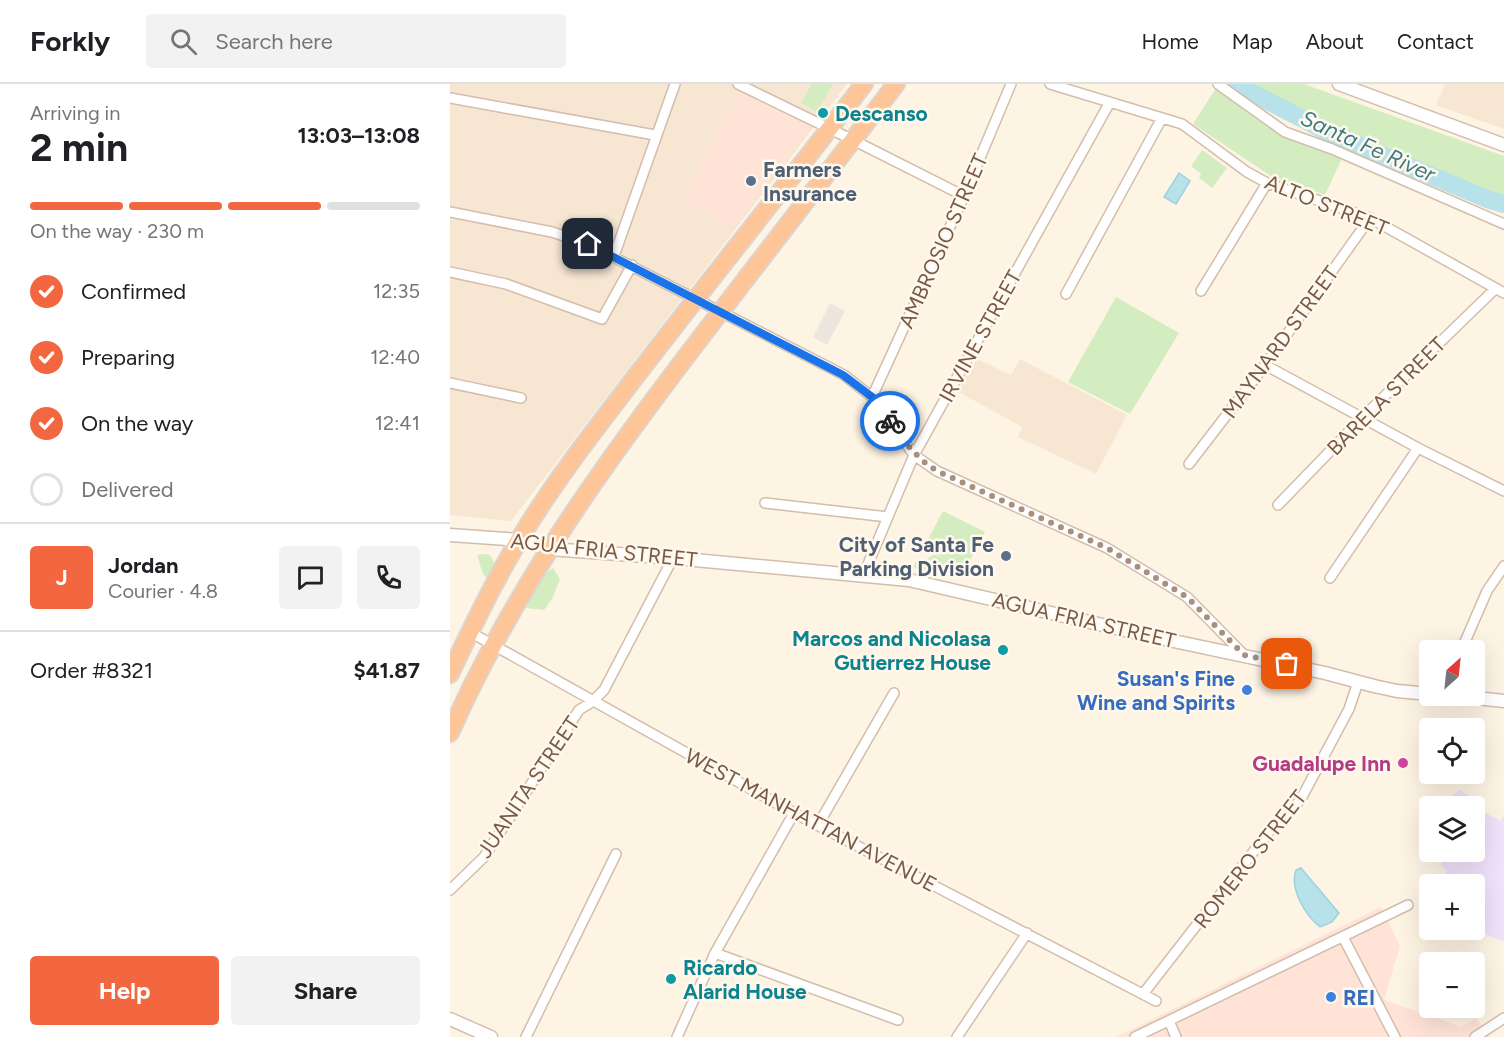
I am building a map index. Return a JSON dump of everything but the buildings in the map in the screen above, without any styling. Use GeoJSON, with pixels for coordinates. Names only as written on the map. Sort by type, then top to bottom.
{"type":"FeatureCollection","features":[{"type":"Feature","properties":{"kind":"highway"},"geometry":{"type":"LineString","coordinates":[[450,674],[519,540],[595,430],[864,84]]}},
{"type":"Feature","properties":{"kind":"highway"},"geometry":{"type":"LineString","coordinates":[[450,732],[466,696],[529,582],[581,500],[662,386],[896,84]]}},
{"type":"Feature","properties":{"kind":"street"},"geometry":{"type":"LineString","coordinates":[[614,256],[655,135],[675,84]]}},
{"type":"Feature","properties":{"kind":"street"},"geometry":{"type":"LineString","coordinates":[[738,84],[964,196]]}},
{"type":"Feature","properties":{"kind":"street","name":"AMBROSIO STREET"},"geometry":{"type":"LineString","coordinates":[[872,397],[964,196],[1011,84]]}},
{"type":"Feature","properties":{"kind":"street","name":"ALTO STREET"},"geometry":{"type":"LineString","coordinates":[[1050,84],[1182,124],[1247,172],[1267,183],[1370,218],[1499,291]]}},
{"type":"Feature","properties":{"kind":"street"},"geometry":{"type":"LineString","coordinates":[[1218,84],[1285,132],[1332,149],[1504,224]]}},
{"type":"Feature","properties":{"kind":"street"},"geometry":{"type":"LineString","coordinates":[[1339,84],[1504,145]]}},
{"type":"Feature","properties":{"kind":"street"},"geometry":{"type":"LineString","coordinates":[[450,98],[655,135]]}},
{"type":"Feature","properties":{"kind":"street","name":"IRVINE STREET"},"geometry":{"type":"LineString","coordinates":[[863,576],[915,455],[1110,102]]}},
{"type":"Feature","properties":{"kind":"street"},"geometry":{"type":"LineString","coordinates":[[1066,294],[1162,118]]}},
{"type":"Feature","properties":{"kind":"street"},"geometry":{"type":"LineString","coordinates":[[1201,291],[1267,183]]}},
{"type":"Feature","properties":{"kind":"street"},"geometry":{"type":"LineString","coordinates":[[450,212],[552,232],[588,244],[843,375],[872,397],[915,455],[937,471],[1073,531],[1127,560],[1187,597],[1244,655]]}},
{"type":"Feature","properties":{"kind":"street","name":"MAYNARD STREET"},"geometry":{"type":"LineString","coordinates":[[1190,464],[1265,365],[1370,218]]}},
{"type":"Feature","properties":{"kind":"street"},"geometry":{"type":"LineString","coordinates":[[450,272],[506,284],[602,319],[632,265]]}},
{"type":"Feature","properties":{"kind":"street","name":"BARELA STREET"},"geometry":{"type":"LineString","coordinates":[[1278,505],[1363,417],[1499,291]]}},
{"type":"Feature","properties":{"kind":"street"},"geometry":{"type":"LineString","coordinates":[[1265,365],[1418,448],[1504,491]]}},
{"type":"Feature","properties":{"kind":"street"},"geometry":{"type":"LineString","coordinates":[[450,383],[521,398]]}},
{"type":"Feature","properties":{"kind":"street"},"geometry":{"type":"LineString","coordinates":[[1330,578],[1418,448]]}},
{"type":"Feature","properties":{"kind":"street"},"geometry":{"type":"LineString","coordinates":[[765,503],[888,517]]}},
{"type":"Feature","properties":{"kind":"street","name":"AGUA FRIA STREET"},"geometry":{"type":"LineString","coordinates":[[450,535],[519,540],[550,549],[909,580],[1397,691],[1419,693]]}},
{"type":"Feature","properties":{"kind":"street","name":"JUANITA STREET"},"geometry":{"type":"LineString","coordinates":[[450,890],[484,857],[579,710],[592,702],[604,690],[673,558]]}},
{"type":"Feature","properties":{"kind":"street"},"geometry":{"type":"LineString","coordinates":[[1466,640],[1486,591],[1504,566]]}},
{"type":"Feature","properties":{"kind":"street","name":"WEST MANHATTAN AVENUE"},"geometry":{"type":"LineString","coordinates":[[470,632],[794,813],[1156,1001]]}},
{"type":"Feature","properties":{"kind":"street","name":"ROMERO STREET"},"geometry":{"type":"LineString","coordinates":[[1143,994],[1272,828],[1291,812],[1302,797],[1349,709],[1358,682]]}},
{"type":"Feature","properties":{"kind":"street"},"geometry":{"type":"LineString","coordinates":[[818,825],[894,693]]}},
{"type":"Feature","properties":{"kind":"street"},"geometry":{"type":"LineString","coordinates":[[1485,699],[1504,701]]}},
{"type":"Feature","properties":{"kind":"street"},"geometry":{"type":"LineString","coordinates":[[677,1037],[715,953],[794,813]]}},
{"type":"Feature","properties":{"kind":"street"},"geometry":{"type":"LineString","coordinates":[[526,1037],[616,854]]}},
{"type":"Feature","properties":{"kind":"street"},"geometry":{"type":"LineString","coordinates":[[1135,1037],[1408,905]]}},
{"type":"Feature","properties":{"kind":"street"},"geometry":{"type":"LineString","coordinates":[[957,1037],[1027,933]]}},
{"type":"Feature","properties":{"kind":"street"},"geometry":{"type":"LineString","coordinates":[[1342,937],[1395,1037]]}},
{"type":"Feature","properties":{"kind":"street"},"geometry":{"type":"LineString","coordinates":[[715,953],[898,1020]]}},
{"type":"Feature","properties":{"kind":"street"},"geometry":{"type":"LineString","coordinates":[[1475,1037],[1504,1018]]}},
{"type":"Feature","properties":{"kind":"street"},"geometry":{"type":"LineString","coordinates":[[450,1019],[491,1037]]}},
{"type":"Feature","properties":{"kind":"street"},"geometry":{"type":"LineString","coordinates":[[1169,1021],[1176,1037]]}},
{"type":"Feature","properties":{"kind":"shaded area"},"geometry":{"type":"Polygon","coordinates":[[[450,84],[847,84],[511,521],[450,515],[450,84]]]}},
{"type":"Feature","properties":{"kind":"shaded area"},"geometry":{"type":"Polygon","coordinates":[[[1445,84],[1504,84],[1504,129],[1436,105],[1445,84]]]}},
{"type":"Feature","properties":{"kind":"shaded area"},"geometry":{"type":"Polygon","coordinates":[[[740,92],[811,127],[732,229],[684,199],[740,92]]]}},
{"type":"Feature","properties":{"kind":"shaded area"},"geometry":{"type":"Polygon","coordinates":[[[830,303],[845,311],[827,345],[813,337],[830,303]]]}},
{"type":"Feature","properties":{"kind":"shaded area"},"geometry":{"type":"Polygon","coordinates":[[[977,359],[1011,375],[1020,359],[1127,415],[1096,474],[1018,437],[1022,427],[957,391],[977,359]]]}},
{"type":"Feature","properties":{"kind":"shaded area"},"geometry":{"type":"Polygon","coordinates":[[[1459,790],[1471,796],[1452,796],[1459,790]]]}},
{"type":"Feature","properties":{"kind":"shaded area"},"geometry":{"type":"Polygon","coordinates":[[[1485,813],[1501,821],[1504,814],[1504,942],[1485,934],[1485,874],[1445,874],[1447,871],[1441,866],[1442,862],[1485,862],[1485,813]]]}},
{"type":"Feature","properties":{"kind":"shaded area"},"geometry":{"type":"Polygon","coordinates":[[[1381,907],[1400,946],[1384,1000],[1419,1012],[1419,1018],[1435,1018],[1461,1027],[1476,1018],[1490,1037],[1116,1037],[1381,907]]]}},
{"type":"Feature","properties":{"kind":"green space"},"geometry":{"type":"Polygon","coordinates":[[[812,84],[833,84],[817,112],[801,103],[812,84]]]}},
{"type":"Feature","properties":{"kind":"green space"},"geometry":{"type":"Polygon","coordinates":[[[1228,84],[1304,84],[1504,156],[1504,212],[1375,162],[1311,134],[1228,84]]]}},
{"type":"Feature","properties":{"kind":"green space"},"geometry":{"type":"Polygon","coordinates":[[[1216,88],[1270,128],[1294,140],[1342,158],[1325,195],[1271,176],[1193,124],[1216,88]]]}},
{"type":"Feature","properties":{"kind":"green space"},"geometry":{"type":"Polygon","coordinates":[[[1202,150],[1227,168],[1212,188],[1199,178],[1201,174],[1191,166],[1202,150]]]}},
{"type":"Feature","properties":{"kind":"green space"},"geometry":{"type":"Polygon","coordinates":[[[1116,297],[1179,333],[1130,414],[1068,382],[1116,297]]]}},
{"type":"Feature","properties":{"kind":"green space"},"geometry":{"type":"Polygon","coordinates":[[[943,511],[985,532],[965,570],[965,578],[913,568],[917,559],[924,561],[934,554],[950,562],[924,547],[943,511]]]}},
{"type":"Feature","properties":{"kind":"green space"},"geometry":{"type":"Polygon","coordinates":[[[477,555],[490,555],[495,564],[487,578],[483,574],[477,555]]]}},
{"type":"Feature","properties":{"kind":"green space"},"geometry":{"type":"Polygon","coordinates":[[[553,568],[560,579],[552,599],[544,610],[526,608],[541,581],[553,568]]]}},
{"type":"Feature","properties":{"kind":"water"},"geometry":{"type":"Polygon","coordinates":[[[1179,173],[1190,181],[1176,204],[1164,197],[1179,173]]]}},
{"type":"Feature","properties":{"kind":"water"},"geometry":{"type":"Polygon","coordinates":[[[1301,868],[1339,913],[1332,922],[1320,927],[1304,909],[1297,893],[1294,877],[1296,870],[1301,868]]]}},
{"type":"Feature","properties":{"kind":"waterway","name":"Santa Fe River"},"geometry":{"type":"LineString","coordinates":[[1235,84],[1334,135],[1504,204]]}},
{"type":"Feature","properties":{"kind":"way so far"},"geometry":{"type":"LineString","coordinates":[[890,421],[922,462],[937,471],[1107,548],[1187,597],[1244,655],[1287,664]]}},
{"type":"Feature","properties":{"kind":"place","name":"Descanso"},"geometry":{"type":"Point","coordinates":[823,113]}},
{"type":"Feature","properties":{"kind":"place","name":"Farmers Insurance"},"geometry":{"type":"Point","coordinates":[751,181]}},
{"type":"Feature","properties":{"kind":"place","name":"City of Santa Fe Parking Division"},"geometry":{"type":"Point","coordinates":[1006,556]}},
{"type":"Feature","properties":{"kind":"place","name":"Marcos and Nicolasa Gutierrez House"},"geometry":{"type":"Point","coordinates":[1003,650]}},
{"type":"Feature","properties":{"kind":"place","name":"Susan's Fine Wine and Spirits"},"geometry":{"type":"Point","coordinates":[1247,690]}},
{"type":"Feature","properties":{"kind":"place","name":"Guadalupe Inn"},"geometry":{"type":"Point","coordinates":[1403,763]}},
{"type":"Feature","properties":{"kind":"place","name":"Ricardo Alarid House"},"geometry":{"type":"Point","coordinates":[671,979]}},
{"type":"Feature","properties":{"kind":"place","name":"REI"},"geometry":{"type":"Point","coordinates":[1331,997]}},
{"type":"Feature","properties":{"kind":"route"},"geometry":{"type":"LineString","coordinates":[[588,244],[843,375],[872,397],[890,421]]}}]}
